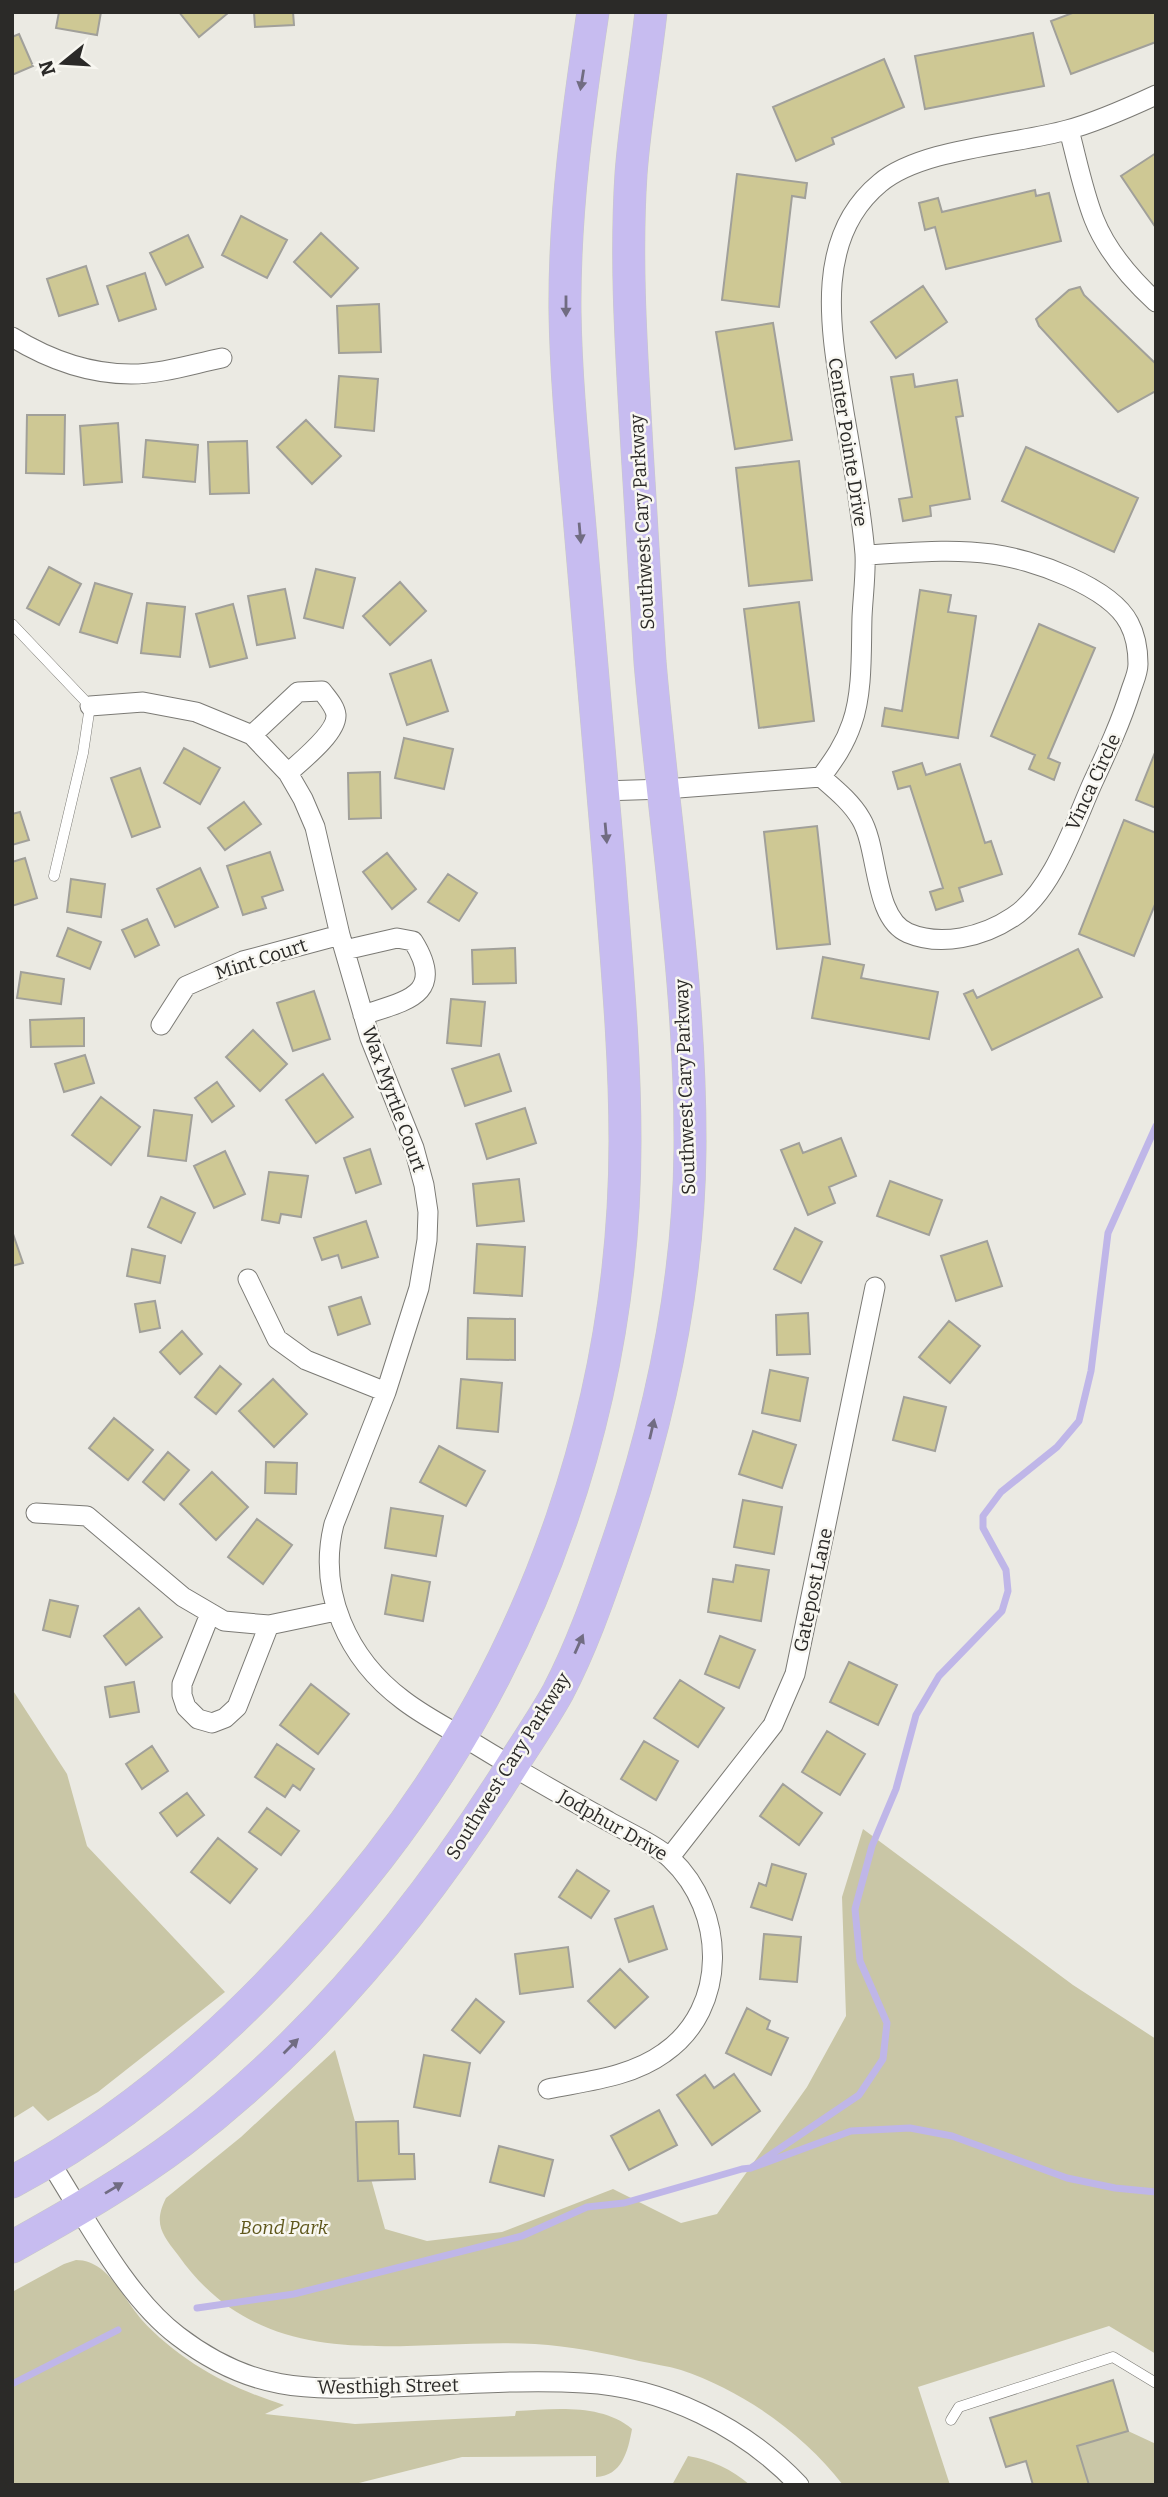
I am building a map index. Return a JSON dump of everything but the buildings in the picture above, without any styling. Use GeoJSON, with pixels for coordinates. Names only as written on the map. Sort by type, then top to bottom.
{"type":"FeatureCollection","features":[{"type":"Feature","properties":{"kind":"main road"},"geometry":{"type":"LineString","coordinates":[[12,2182],[50,2162],[122,2112],[209,2043],[262,1993],[346,1900],[463,1737],[496,1674],[549,1558],[588,1436],[612,1309],[619,1255],[625,1145],[622,1027],[571,423],[565,309],[571,180],[580,94],[593,12]]}},
{"type":"Feature","properties":{"kind":"main road","name":"Southwest Cary Parkway"},"geometry":{"type":"LineString","coordinates":[[12,2246],[80,2209],[181,2141],[287,2050],[380,1949],[412,1910],[468,1835],[558,1690],[596,1607],[645,1457],[674,1326],[688,1209],[690,1136],[685,1009],[665,789],[650,664],[629,303],[631,173],[652,12]]}},
{"type":"Feature","properties":{"kind":"street","name":"Center Pointe Drive"},"geometry":{"type":"LineString","coordinates":[[821,778],[841,751],[853,720],[859,677],[865,555],[832,339],[831,293],[836,256],[844,230],[879,183],[901,169],[926,159],[1069,130],[1156,94]]}},
{"type":"Feature","properties":{"kind":"street"},"geometry":{"type":"LineString","coordinates":[[1069,130],[1095,222],[1108,248],[1136,283],[1156,302]]}},
{"type":"Feature","properties":{"kind":"street"},"geometry":{"type":"LineString","coordinates":[[12,337],[62,362],[94,370],[131,374],[222,358]]}},
{"type":"Feature","properties":{"kind":"street","name":"Vinca Circle"},"geometry":{"type":"LineString","coordinates":[[821,778],[847,800],[862,820],[874,854],[880,893],[888,912],[904,931],[925,939],[945,940],[990,929],[1014,916],[1035,897],[1055,865],[1124,714],[1138,667],[1137,644],[1129,621],[1105,597],[1076,579],[1014,557],[989,553],[865,555]]}},
{"type":"Feature","properties":{"kind":"street"},"geometry":{"type":"LineString","coordinates":[[252,735],[298,692],[321,691],[330,701],[336,716],[332,731],[288,773]]}},
{"type":"Feature","properties":{"kind":"street","name":"Wax Myrtle Court"},"geometry":{"type":"LineString","coordinates":[[90,706],[143,702],[169,706],[196,712],[252,735],[288,773],[303,799],[314,827],[363,1016],[414,1148],[428,1212],[427,1240],[419,1288],[386,1392],[334,1524],[330,1541],[331,1588],[336,1611],[353,1646],[376,1677],[402,1700],[512,1766]]}},
{"type":"Feature","properties":{"kind":"street"},"geometry":{"type":"LineString","coordinates":[[602,791],[821,778]]}},
{"type":"Feature","properties":{"kind":"street","name":"Mint Court"},"geometry":{"type":"LineString","coordinates":[[161,1025],[186,986],[243,961],[343,942],[397,938],[414,941],[424,958],[426,974],[422,989],[414,998],[363,1016]]}},
{"type":"Feature","properties":{"kind":"street"},"geometry":{"type":"LineString","coordinates":[[248,1279],[277,1339],[306,1360],[386,1392]]}},
{"type":"Feature","properties":{"kind":"street","name":"Gatepost Lane"},"geometry":{"type":"LineString","coordinates":[[670,1857],[773,1725],[795,1674],[875,1287]]}},
{"type":"Feature","properties":{"kind":"street"},"geometry":{"type":"LineString","coordinates":[[36,1513],[87,1517],[183,1597],[224,1621],[269,1625],[336,1611]]}},
{"type":"Feature","properties":{"kind":"street"},"geometry":{"type":"LineString","coordinates":[[210,1614],[183,1684],[182,1695],[186,1707],[198,1719],[212,1723],[225,1718],[237,1707],[269,1625]]}},
{"type":"Feature","properties":{"kind":"street","name":"Jodphur Drive"},"geometry":{"type":"LineString","coordinates":[[512,1766],[670,1857],[694,1886],[712,1931],[711,1978],[704,2004],[679,2041],[663,2054],[637,2068],[548,2089]]}},
{"type":"Feature","properties":{"kind":"street","name":"Westhigh Street"},"geometry":{"type":"LineString","coordinates":[[50,2162],[130,2287],[163,2324],[216,2361],[238,2372],[265,2381],[325,2389],[557,2382],[634,2390],[673,2402],[725,2426],[763,2452],[799,2485]]}},
{"type":"Feature","properties":{"kind":"lane"},"geometry":{"type":"LineString","coordinates":[[12,624],[90,706],[83,753],[54,876]]}},
{"type":"Feature","properties":{"kind":"lane"},"geometry":{"type":"LineString","coordinates":[[951,2420],[959,2407],[1113,2357],[1156,2383]]}},
{"type":"Feature","properties":{"kind":"green space"},"geometry":{"type":"Polygon","coordinates":[[[12,1689],[67,1774],[87,1846],[225,1992],[98,2092],[48,2121],[33,2106],[12,2119],[12,1689]]]}},
{"type":"Feature","properties":{"kind":"green space","name":"Bond Park"},"geometry":{"type":"Polygon","coordinates":[[[863,1829],[1073,1985],[1156,2039],[1156,2354],[1109,2326],[918,2387],[950,2485],[843,2485],[810,2448],[770,2416],[727,2390],[671,2367],[548,2345],[486,2343],[388,2346],[341,2344],[296,2337],[253,2322],[214,2295],[164,2235],[160,2215],[166,2198],[241,2137],[335,2050],[385,2229],[427,2241],[502,2232],[613,2189],[681,2223],[717,2214],[807,2087],[846,2016],[842,1897],[863,1829]]]}},
{"type":"Feature","properties":{"kind":"green space"},"geometry":{"type":"Polygon","coordinates":[[[76,2260],[97,2266],[106,2273],[141,2319],[189,2360],[244,2390],[284,2405],[265,2414],[355,2424],[515,2416],[516,2411],[546,2409],[592,2411],[620,2421],[632,2429],[626,2454],[612,2472],[596,2477],[596,2456],[462,2457],[351,2485],[12,2485],[12,2292],[76,2260]]]}},
{"type":"Feature","properties":{"kind":"green space"},"geometry":{"type":"Polygon","coordinates":[[[1128,2431],[1156,2444],[1156,2483],[1089,2485],[1077,2446],[1128,2431]]]}},
{"type":"Feature","properties":{"kind":"green space"},"geometry":{"type":"Polygon","coordinates":[[[688,2456],[721,2466],[750,2485],[672,2485],[688,2456]]]}},
{"type":"Feature","properties":{"kind":"waterway"},"geometry":{"type":"LineString","coordinates":[[751,2168],[859,2095],[883,2059],[887,2023],[860,1961],[855,1909],[872,1846],[896,1789],[916,1715],[939,1676],[1002,1611],[1008,1591],[1006,1570],[983,1528],[983,1516],[1001,1492],[1057,1447],[1079,1421],[1091,1371],[1108,1233],[1156,1126]]}},
{"type":"Feature","properties":{"kind":"waterway"},"geometry":{"type":"LineString","coordinates":[[197,2308],[294,2294],[522,2236],[587,2207],[624,2203],[751,2168],[851,2131],[910,2128],[952,2136],[1067,2178],[1115,2188],[1156,2192]]}},
{"type":"Feature","properties":{"kind":"waterway"},"geometry":{"type":"LineString","coordinates":[[12,2384],[118,2330]]}}]}
